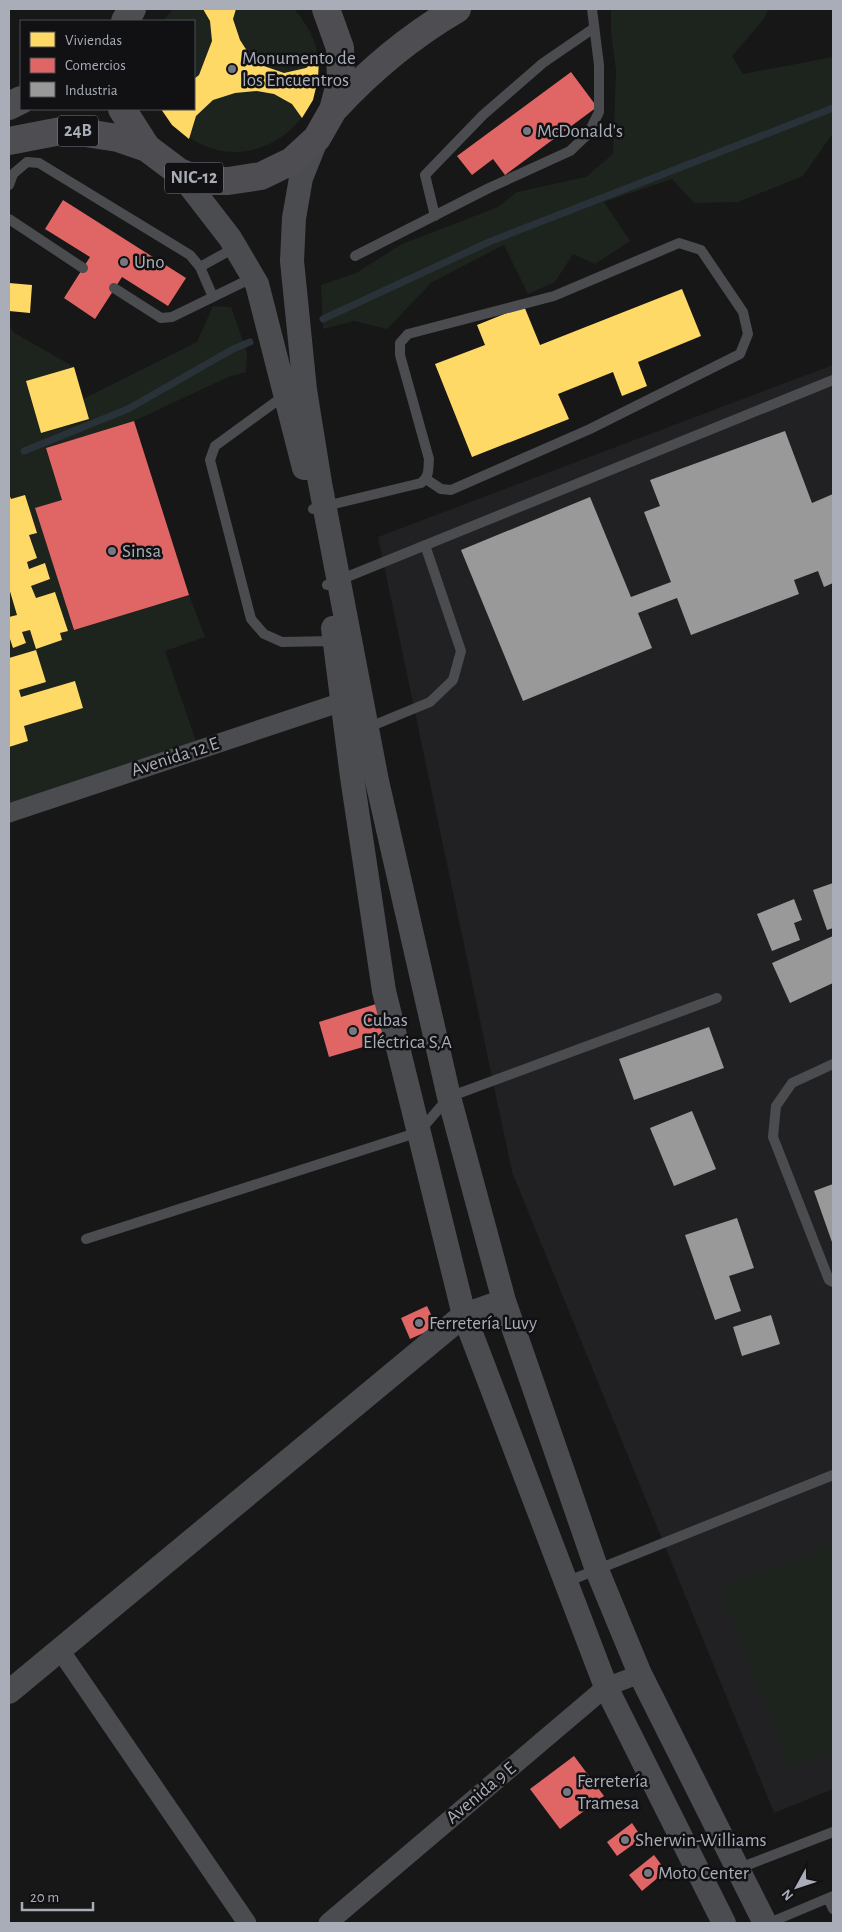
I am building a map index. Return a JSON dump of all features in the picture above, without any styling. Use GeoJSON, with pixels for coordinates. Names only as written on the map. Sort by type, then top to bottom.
{"type":"FeatureCollection","features":[{"type":"Feature","properties":{"kind":"highway","name":"NIC-12"},"geometry":{"type":"LineString","coordinates":[[123,110],[147,148],[179,172],[201,181],[228,181],[261,176],[292,161],[317,138],[333,110],[341,80],[340,48],[326,9]]}},
{"type":"Feature","properties":{"kind":"highway"},"geometry":{"type":"LineString","coordinates":[[333,110],[361,80],[418,34],[457,9]]}},
{"type":"Feature","properties":{"kind":"highway","name":"24B"},"geometry":{"type":"LineString","coordinates":[[9,141],[66,130],[118,138],[147,148]]}},
{"type":"Feature","properties":{"kind":"street"},"geometry":{"type":"LineString","coordinates":[[317,138],[300,178],[294,218],[292,262],[296,392],[343,640],[384,991],[464,1315],[606,1687],[724,1923]]}},
{"type":"Feature","properties":{"kind":"street","name":"NIC-12"},"geometry":{"type":"LineString","coordinates":[[179,172],[236,247],[254,277],[296,392]]}},
{"type":"Feature","properties":{"kind":"street"},"geometry":{"type":"LineString","coordinates":[[351,699],[367,728],[377,781],[449,1097],[504,1301],[597,1570],[640,1674],[736,1869],[765,1923]]}},
{"type":"Feature","properties":{"kind":"street","name":"Avenida 12 E"},"geometry":{"type":"LineString","coordinates":[[9,813],[351,699]]}},
{"type":"Feature","properties":{"kind":"street"},"geometry":{"type":"LineString","coordinates":[[9,1692],[464,1315],[504,1301]]}},
{"type":"Feature","properties":{"kind":"street"},"geometry":{"type":"LineString","coordinates":[[60,1650],[248,1923]]}},
{"type":"Feature","properties":{"kind":"street","name":"Avenida 9 E"},"geometry":{"type":"LineString","coordinates":[[328,1923],[606,1687],[640,1674]]}},
{"type":"Feature","properties":{"kind":"lane"},"geometry":{"type":"LineString","coordinates":[[355,256],[489,188],[570,151],[588,134],[599,112],[599,65],[592,9]]}},
{"type":"Feature","properties":{"kind":"lane"},"geometry":{"type":"LineString","coordinates":[[435,216],[425,175],[482,114],[543,64],[594,28]]}},
{"type":"Feature","properties":{"kind":"lane"},"geometry":{"type":"LineString","coordinates":[[9,185],[11,170],[27,162],[39,163],[190,255],[200,267],[213,297]]}},
{"type":"Feature","properties":{"kind":"lane"},"geometry":{"type":"LineString","coordinates":[[9,219],[83,268]]}},
{"type":"Feature","properties":{"kind":"lane"},"geometry":{"type":"LineString","coordinates":[[319,508],[421,483],[426,479],[429,459],[400,355],[400,343],[408,334],[554,296],[680,243],[701,250],[743,312],[748,334],[740,354],[590,429],[451,490],[441,489],[426,479]]}},
{"type":"Feature","properties":{"kind":"lane"},"geometry":{"type":"LineString","coordinates":[[200,267],[236,247]]}},
{"type":"Feature","properties":{"kind":"lane"},"geometry":{"type":"LineString","coordinates":[[114,288],[161,318],[172,317],[254,277]]}},
{"type":"Feature","properties":{"kind":"lane"},"geometry":{"type":"LineString","coordinates":[[333,582],[833,380]]}},
{"type":"Feature","properties":{"kind":"lane"},"geometry":{"type":"LineString","coordinates":[[296,392],[215,446],[210,460],[251,619],[264,634],[282,642],[343,640]]}},
{"type":"Feature","properties":{"kind":"lane"},"geometry":{"type":"LineString","coordinates":[[367,728],[430,702],[453,680],[460,652],[425,545]]}},
{"type":"Feature","properties":{"kind":"lane"},"geometry":{"type":"LineString","coordinates":[[86,1239],[419,1132],[449,1097],[717,998]]}},
{"type":"Feature","properties":{"kind":"lane"},"geometry":{"type":"LineString","coordinates":[[833,1064],[792,1083],[776,1106],[772,1137],[828,1280],[833,1282]]}},
{"type":"Feature","properties":{"kind":"lane"},"geometry":{"type":"LineString","coordinates":[[566,1582],[833,1475]]}},
{"type":"Feature","properties":{"kind":"lane"},"geometry":{"type":"LineString","coordinates":[[736,1869],[833,1832]]}},
{"type":"Feature","properties":{"kind":"lane"},"geometry":{"type":"LineString","coordinates":[[769,1923],[831,1897],[833,1909]]}},
{"type":"Feature","properties":{"kind":"shaded area"},"geometry":{"type":"Polygon","coordinates":[[[173,9],[294,9],[315,43],[318,77],[308,108],[287,133],[259,148],[226,151],[192,139],[162,110],[195,110],[195,20],[164,20],[173,9]]]}},
{"type":"Feature","properties":{"kind":"shaded area"},"geometry":{"type":"Polygon","coordinates":[[[611,9],[769,9],[763,20],[732,56],[743,74],[833,57],[833,133],[803,176],[738,202],[694,203],[672,179],[604,202],[630,241],[595,264],[573,254],[555,282],[528,294],[504,245],[432,282],[387,329],[354,321],[323,329],[321,285],[356,273],[402,244],[498,207],[517,192],[586,177],[613,154],[616,70],[611,33],[611,9]]]}},
{"type":"Feature","properties":{"kind":"shaded area"},"geometry":{"type":"Polygon","coordinates":[[[213,306],[231,307],[247,353],[246,372],[228,377],[134,421],[46,448],[62,500],[35,509],[74,630],[189,595],[205,637],[165,651],[200,753],[9,814],[9,747],[28,741],[24,726],[83,708],[75,681],[21,697],[19,690],[36,650],[9,658],[9,636],[13,647],[26,643],[22,632],[30,630],[36,648],[68,630],[55,592],[36,598],[31,586],[50,579],[45,564],[29,569],[27,562],[37,558],[29,535],[36,533],[25,496],[11,499],[9,492],[9,324],[13,332],[74,367],[26,381],[42,433],[89,420],[83,399],[197,342],[213,306]]]}},
{"type":"Feature","properties":{"kind":"shaded area"},"geometry":{"type":"Polygon","coordinates":[[[833,365],[833,1789],[774,1813],[512,1172],[378,537],[833,365]]]}},
{"type":"Feature","properties":{"kind":"shaded area"},"geometry":{"type":"Polygon","coordinates":[[[9,588],[17,615],[9,617],[9,588]]]}},
{"type":"Feature","properties":{"kind":"shaded area"},"geometry":{"type":"Polygon","coordinates":[[[833,1545],[833,1752],[791,1768],[720,1589],[833,1545]]]}},
{"type":"Feature","properties":{"kind":"building: Viviendas"},"geometry":{"type":"Polygon","coordinates":[[[203,9],[236,9],[233,19],[240,40],[249,54],[261,65],[284,73],[306,68],[319,58],[318,79],[313,100],[302,118],[292,104],[274,94],[257,91],[235,93],[213,100],[196,116],[189,139],[172,125],[162,110],[195,110],[195,78],[199,75],[212,41],[210,21],[203,9]]]}},
{"type":"Feature","properties":{"kind":"building: Viviendas"},"geometry":{"type":"Polygon","coordinates":[[[9,283],[32,285],[30,313],[9,311],[9,283]]]}},
{"type":"Feature","properties":{"kind":"building: Viviendas"},"geometry":{"type":"Polygon","coordinates":[[[682,289],[701,336],[638,362],[647,386],[622,396],[613,372],[558,394],[569,419],[472,457],[435,364],[485,345],[477,325],[524,306],[540,345],[682,289]]]}},
{"type":"Feature","properties":{"kind":"building: Viviendas"},"geometry":{"type":"Polygon","coordinates":[[[74,367],[89,419],[41,433],[26,381],[74,367]]]}},
{"type":"Feature","properties":{"kind":"building: Viviendas"},"geometry":{"type":"Polygon","coordinates":[[[9,494],[11,499],[25,495],[37,533],[29,535],[37,558],[27,562],[29,569],[45,563],[50,579],[31,586],[36,598],[55,592],[68,631],[60,633],[62,640],[36,649],[30,630],[22,632],[26,643],[13,648],[9,636],[9,617],[17,615],[9,588],[9,494]]]}},
{"type":"Feature","properties":{"kind":"building: Viviendas"},"geometry":{"type":"Polygon","coordinates":[[[36,650],[46,682],[19,690],[21,697],[75,681],[83,708],[24,726],[28,741],[9,747],[9,658],[36,650]]]}},
{"type":"Feature","properties":{"kind":"building: Comercios","name":"McDonald's"},"geometry":{"type":"Polygon","coordinates":[[[571,72],[597,107],[505,175],[493,159],[472,175],[457,156],[571,72]]]}},
{"type":"Feature","properties":{"kind":"building: Comercios","name":"Uno"},"geometry":{"type":"Polygon","coordinates":[[[63,200],[186,278],[168,306],[122,277],[95,319],[64,298],[90,257],[45,229],[63,200]]]}},
{"type":"Feature","properties":{"kind":"building: Comercios","name":"Sinsa"},"geometry":{"type":"Polygon","coordinates":[[[134,421],[189,595],[74,630],[35,508],[62,500],[46,448],[134,421]]]}},
{"type":"Feature","properties":{"kind":"building: Comercios","name":"Cubas Eléctrica S,A"},"geometry":{"type":"Polygon","coordinates":[[[376,1004],[387,1040],[329,1057],[319,1022],[376,1004]]]}},
{"type":"Feature","properties":{"kind":"building: Comercios","name":"Ferretería Luvy"},"geometry":{"type":"Polygon","coordinates":[[[427,1306],[437,1327],[410,1339],[401,1318],[427,1306]]]}},
{"type":"Feature","properties":{"kind":"building: Comercios","name":"Ferretería Tramesa"},"geometry":{"type":"Polygon","coordinates":[[[574,1756],[604,1796],[560,1829],[530,1789],[574,1756]]]}},
{"type":"Feature","properties":{"kind":"building: Comercios","name":"Sherwin-Williams"},"geometry":{"type":"Polygon","coordinates":[[[632,1823],[642,1838],[617,1856],[607,1842],[632,1823]]]}},
{"type":"Feature","properties":{"kind":"building: Comercios","name":"Moto Center"},"geometry":{"type":"Polygon","coordinates":[[[654,1855],[666,1871],[642,1891],[629,1875],[654,1855]]]}},
{"type":"Feature","properties":{"kind":"building: Industria"},"geometry":{"type":"Polygon","coordinates":[[[785,431],[812,503],[833,494],[833,583],[824,587],[818,571],[794,580],[799,594],[691,635],[677,598],[638,613],[652,648],[523,701],[461,550],[590,497],[631,597],[671,582],[644,512],[660,506],[650,480],[785,431]]]}},
{"type":"Feature","properties":{"kind":"building: Industria"},"geometry":{"type":"Polygon","coordinates":[[[833,883],[833,928],[827,930],[813,890],[833,883]]]}},
{"type":"Feature","properties":{"kind":"building: Industria"},"geometry":{"type":"Polygon","coordinates":[[[794,899],[802,920],[794,923],[800,940],[772,951],[757,914],[794,899]]]}},
{"type":"Feature","properties":{"kind":"building: Industria"},"geometry":{"type":"Polygon","coordinates":[[[833,936],[833,983],[790,1003],[772,963],[833,936]]]}},
{"type":"Feature","properties":{"kind":"building: Industria"},"geometry":{"type":"Polygon","coordinates":[[[709,1027],[724,1068],[634,1100],[619,1059],[709,1027]]]}},
{"type":"Feature","properties":{"kind":"building: Industria"},"geometry":{"type":"Polygon","coordinates":[[[692,1111],[716,1169],[674,1186],[650,1128],[692,1111]]]}},
{"type":"Feature","properties":{"kind":"building: Industria"},"geometry":{"type":"Polygon","coordinates":[[[833,1184],[833,1245],[814,1191],[833,1184]]]}},
{"type":"Feature","properties":{"kind":"building: Industria"},"geometry":{"type":"Polygon","coordinates":[[[737,1218],[754,1268],[729,1276],[741,1311],[715,1320],[685,1235],[737,1218]]]}},
{"type":"Feature","properties":{"kind":"building: Industria"},"geometry":{"type":"Polygon","coordinates":[[[771,1315],[780,1344],[742,1356],[733,1327],[771,1315]]]}},
{"type":"Feature","properties":{"kind":"waterway"},"geometry":{"type":"LineString","coordinates":[[323,319],[489,242],[833,108]]}},
{"type":"Feature","properties":{"kind":"waterway"},"geometry":{"type":"LineString","coordinates":[[24,451],[128,409],[233,349],[250,342]]}},
{"type":"Feature","properties":{"kind":"place","name":"Monumento de los Encuentros"},"geometry":{"type":"Point","coordinates":[232,69]}},
{"type":"Feature","properties":{"kind":"place","name":"McDonald's"},"geometry":{"type":"Point","coordinates":[527,131]}},
{"type":"Feature","properties":{"kind":"place","name":"Uno"},"geometry":{"type":"Point","coordinates":[124,262]}},
{"type":"Feature","properties":{"kind":"place","name":"Sinsa"},"geometry":{"type":"Point","coordinates":[112,551]}},
{"type":"Feature","properties":{"kind":"place","name":"Cubas Eléctrica S,A"},"geometry":{"type":"Point","coordinates":[353,1031]}},
{"type":"Feature","properties":{"kind":"place","name":"Ferretería Luvy"},"geometry":{"type":"Point","coordinates":[419,1323]}},
{"type":"Feature","properties":{"kind":"place","name":"Ferretería Tramesa"},"geometry":{"type":"Point","coordinates":[567,1792]}},
{"type":"Feature","properties":{"kind":"place","name":"Sherwin-Williams"},"geometry":{"type":"Point","coordinates":[625,1840]}},
{"type":"Feature","properties":{"kind":"place","name":"Moto Center"},"geometry":{"type":"Point","coordinates":[648,1873]}}]}
